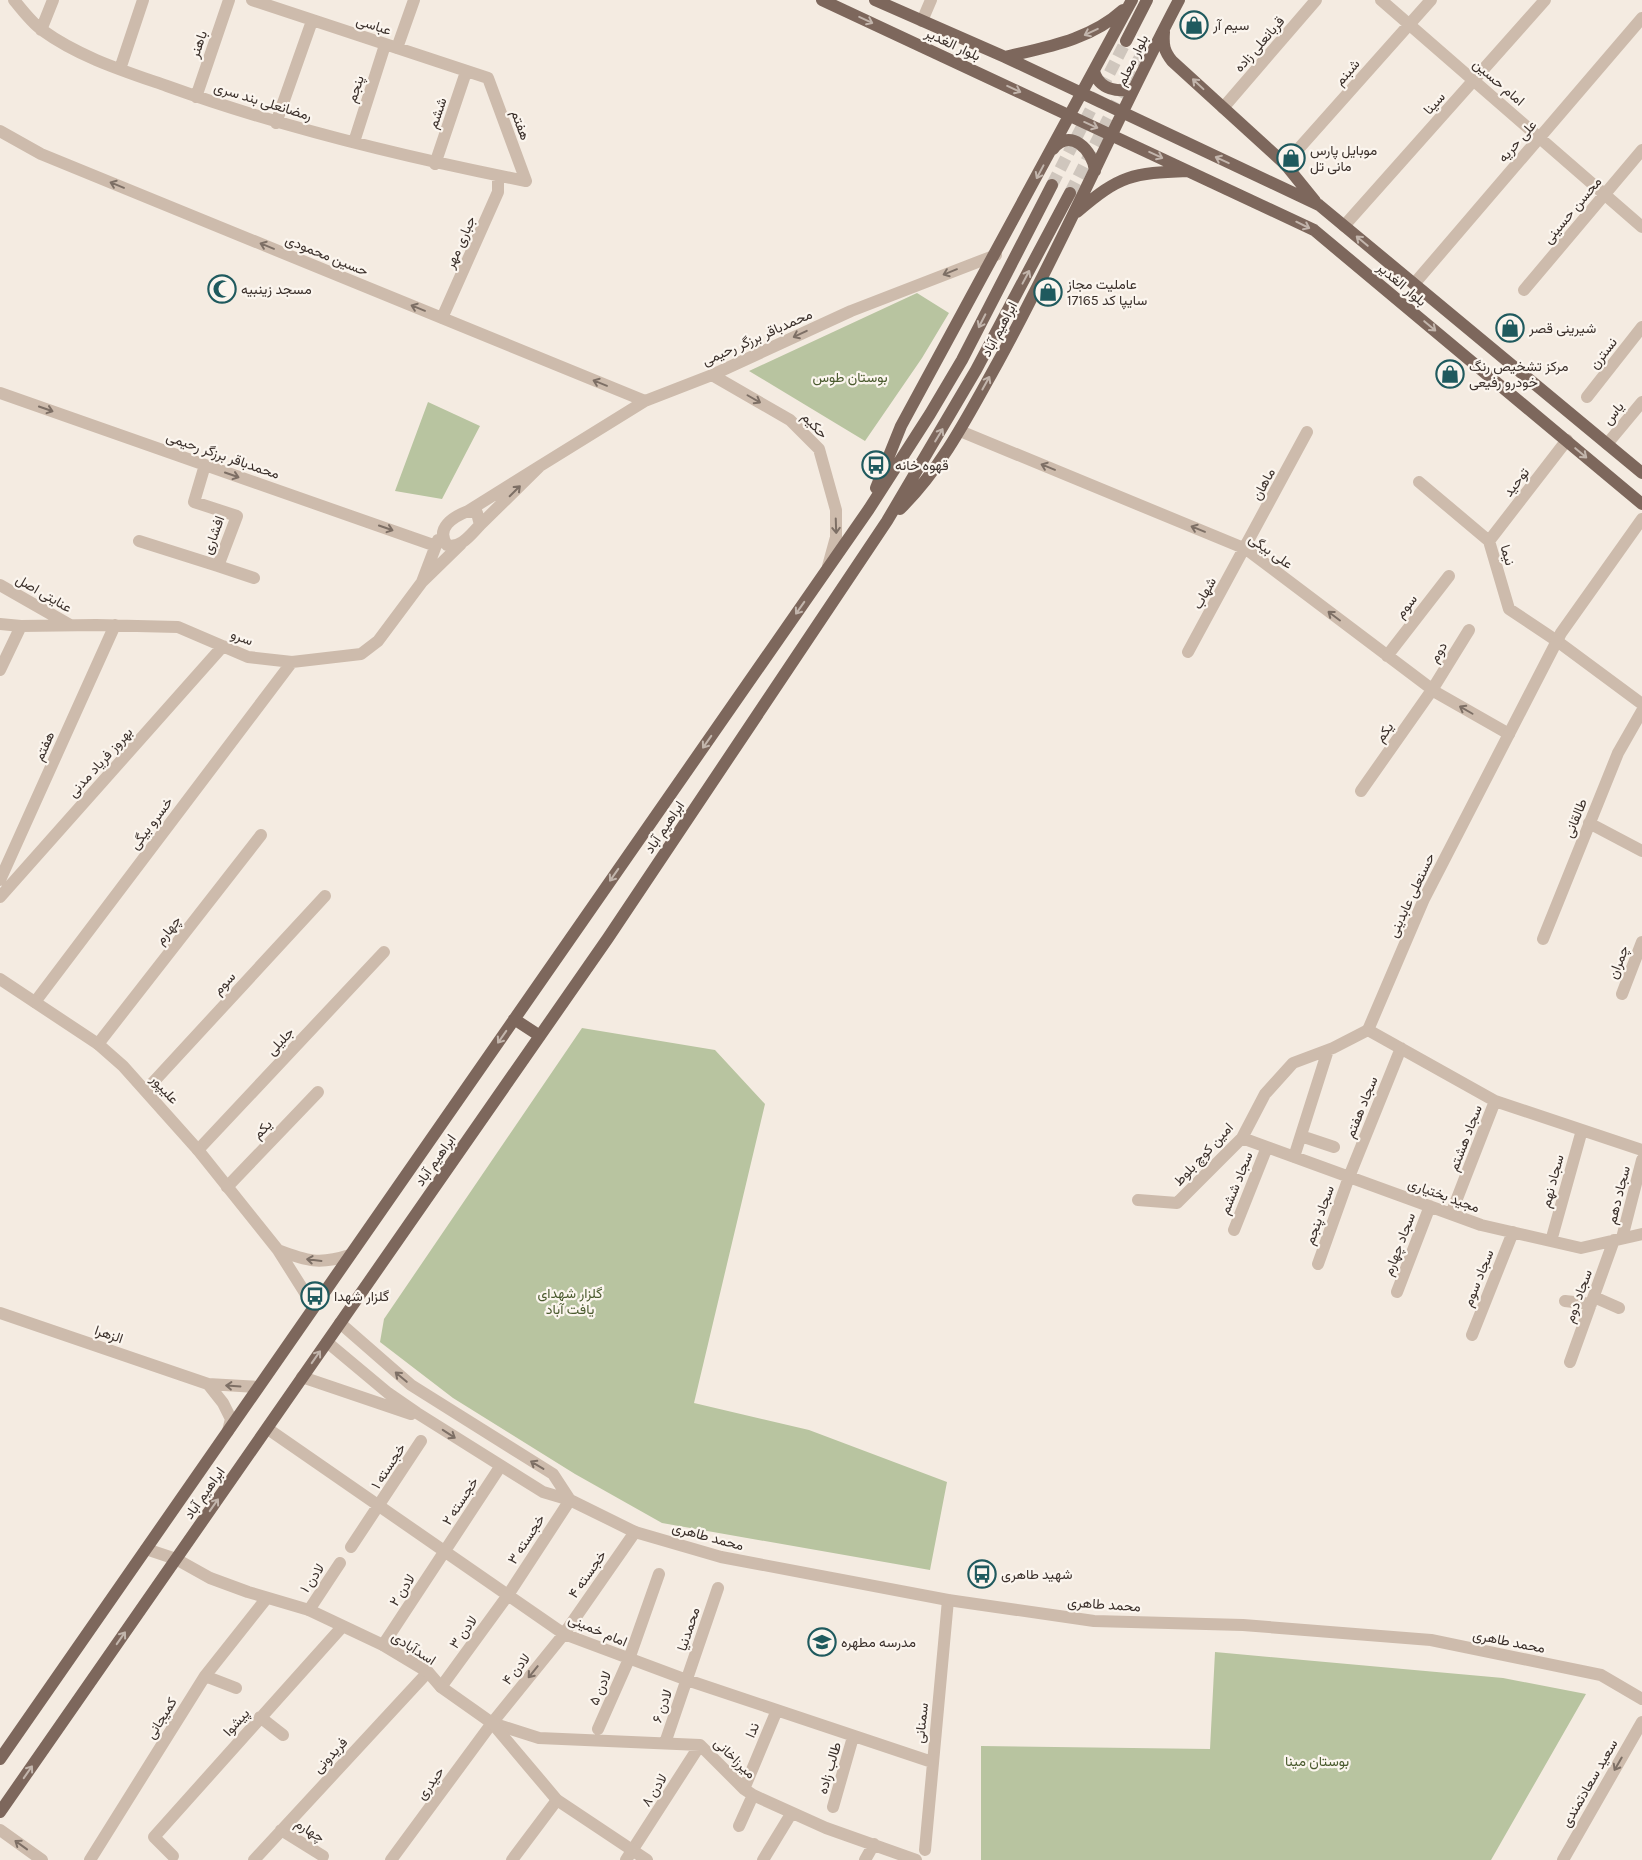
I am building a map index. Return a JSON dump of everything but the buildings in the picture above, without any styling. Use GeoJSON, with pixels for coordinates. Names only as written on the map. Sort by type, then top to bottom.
{"type":"FeatureCollection","features":[{"type":"Feature","properties":{"kind":"main road","name":"بلوار الغدیر"},"geometry":{"type":"LineString","coordinates":[[822,0],[1190,170],[1314,230],[1642,504]]}},
{"type":"Feature","properties":{"kind":"main road","name":"بلوار الغدیر"},"geometry":{"type":"LineString","coordinates":[[875,0],[1005,57],[1318,205],[1642,473]]}},
{"type":"Feature","properties":{"kind":"main road","name":"بلوار معلم"},"geometry":{"type":"LineString","coordinates":[[1126,41],[1147,0]]}},
{"type":"Feature","properties":{"kind":"main road","name":"بلوار معلم"},"geometry":{"type":"LineString","coordinates":[[1143,51],[1170,0]]}},
{"type":"Feature","properties":{"kind":"main road","name":"بلوار معلم"},"geometry":{"type":"LineString","coordinates":[[1112,134],[1179,0]]}},
{"type":"Feature","properties":{"kind":"main road"},"geometry":{"type":"LineString","coordinates":[[1005,57],[1076,38],[1108,24],[1131,2]]}},
{"type":"Feature","properties":{"kind":"main road","name":"بلوار معلم"},"geometry":{"type":"LineString","coordinates":[[1070,116],[1131,2]]}},
{"type":"Feature","properties":{"kind":"main road"},"geometry":{"type":"LineString","coordinates":[[1165,25],[1163,43],[1166,53],[1223,108],[1286,164],[1318,205]]}},
{"type":"Feature","properties":{"kind":"main road"},"geometry":{"type":"LineString","coordinates":[[971,69],[983,64],[986,56],[981,47]]}},
{"type":"Feature","properties":{"kind":"main road"},"geometry":{"type":"LineString","coordinates":[[1094,71],[1100,82],[1110,89],[1122,91],[1134,89]]}},
{"type":"Feature","properties":{"kind":"main road","name":"ابراهیم آباد"},"geometry":{"type":"LineString","coordinates":[[868,509],[901,426],[1070,116]]}},
{"type":"Feature","properties":{"kind":"main road","name":"ابراهیم آباد"},"geometry":{"type":"LineString","coordinates":[[887,521],[920,490],[960,431],[1019,324],[1112,134]]}},
{"type":"Feature","properties":{"kind":"main road"},"geometry":{"type":"LineString","coordinates":[[1051,152],[1056,145],[1063,142],[1077,142],[1087,149],[1092,157],[1095,170]]}},
{"type":"Feature","properties":{"kind":"main road"},"geometry":{"type":"LineString","coordinates":[[1073,215],[1106,187],[1124,179],[1145,172],[1190,170]]}},
{"type":"Feature","properties":{"kind":"main road","name":"ابراهیم آباد"},"geometry":{"type":"LineString","coordinates":[[0,1760],[868,509],[930,414],[962,360],[1052,185]]}},
{"type":"Feature","properties":{"kind":"main road","name":"ابراهیم آباد"},"geometry":{"type":"LineString","coordinates":[[0,1812],[540,1036],[887,521],[972,378],[1070,193]]}},
{"type":"Feature","properties":{"kind":"main road"},"geometry":{"type":"LineString","coordinates":[[514,1020],[540,1036]]}},
{"type":"Feature","properties":{"kind":"street","name":"رمضانعلی بند سری"},"geometry":{"type":"LineString","coordinates":[[14,0],[42,30],[88,57],[196,97],[276,123],[435,164],[526,181]]}},
{"type":"Feature","properties":{"kind":"street"},"geometry":{"type":"LineString","coordinates":[[42,30],[53,0]]}},
{"type":"Feature","properties":{"kind":"street"},"geometry":{"type":"LineString","coordinates":[[120,69],[143,0]]}},
{"type":"Feature","properties":{"kind":"street","name":"باهنر"},"geometry":{"type":"LineString","coordinates":[[196,97],[229,0]]}},
{"type":"Feature","properties":{"kind":"street","name":"عباسی"},"geometry":{"type":"LineString","coordinates":[[252,0],[488,78]]}},
{"type":"Feature","properties":{"kind":"street","name":"پنجم"},"geometry":{"type":"LineString","coordinates":[[354,142],[391,47],[414,0]]}},
{"type":"Feature","properties":{"kind":"street"},"geometry":{"type":"LineString","coordinates":[[922,22],[930,0]]}},
{"type":"Feature","properties":{"kind":"street","name":"قربانعلی زاده"},"geometry":{"type":"LineString","coordinates":[[1223,108],[1316,0]]}},
{"type":"Feature","properties":{"kind":"street","name":"امام حسین"},"geometry":{"type":"LineString","coordinates":[[1381,0],[1642,227]]}},
{"type":"Feature","properties":{"kind":"street","name":"شبنم"},"geometry":{"type":"LineString","coordinates":[[1286,164],[1430,0]]}},
{"type":"Feature","properties":{"kind":"street","name":"سینا"},"geometry":{"type":"LineString","coordinates":[[1344,226],[1545,0]]}},
{"type":"Feature","properties":{"kind":"street","name":"علی حریه"},"geometry":{"type":"LineString","coordinates":[[1414,284],[1642,18]]}},
{"type":"Feature","properties":{"kind":"street"},"geometry":{"type":"LineString","coordinates":[[276,123],[312,20]]}},
{"type":"Feature","properties":{"kind":"street","name":"ششم"},"geometry":{"type":"LineString","coordinates":[[435,164],[466,72]]}},
{"type":"Feature","properties":{"kind":"street","name":"هفتم"},"geometry":{"type":"LineString","coordinates":[[488,78],[526,181]]}},
{"type":"Feature","properties":{"kind":"street","name":"حسین محمودی"},"geometry":{"type":"LineString","coordinates":[[0,132],[41,154],[646,401]]}},
{"type":"Feature","properties":{"kind":"street","name":"محسن حسینی"},"geometry":{"type":"LineString","coordinates":[[1524,290],[1642,150]]}},
{"type":"Feature","properties":{"kind":"street","name":"جباری مهر"},"geometry":{"type":"LineString","coordinates":[[442,318],[498,192],[498,176]]}},
{"type":"Feature","properties":{"kind":"street","name":"محمدباقر برزگر رحیمی"},"geometry":{"type":"LineString","coordinates":[[442,530],[454,517],[646,401],[712,375],[851,311],[996,254]]}},
{"type":"Feature","properties":{"kind":"street","name":"نسترن"},"geometry":{"type":"LineString","coordinates":[[1587,397],[1642,327]]}},
{"type":"Feature","properties":{"kind":"street","name":"حکیم"},"geometry":{"type":"LineString","coordinates":[[712,375],[790,420],[819,449],[836,510],[836,537],[828,568]]}},
{"type":"Feature","properties":{"kind":"street","name":"محمدباقر برزگر رحیمی"},"geometry":{"type":"LineString","coordinates":[[0,393],[436,546]]}},
{"type":"Feature","properties":{"kind":"street","name":"یاس"},"geometry":{"type":"LineString","coordinates":[[1607,444],[1642,402]]}},
{"type":"Feature","properties":{"kind":"street","name":"علی بیگی"},"geometry":{"type":"LineString","coordinates":[[960,431],[1246,549],[1432,690],[1509,734]]}},
{"type":"Feature","properties":{"kind":"street","name":"ماهان"},"geometry":{"type":"LineString","coordinates":[[1246,549],[1307,432]]}},
{"type":"Feature","properties":{"kind":"street","name":"توحید"},"geometry":{"type":"LineString","coordinates":[[1489,542],[1567,440]]}},
{"type":"Feature","properties":{"kind":"street","name":"افشاری"},"geometry":{"type":"LineString","coordinates":[[139,541],[218,566],[237,516],[194,502],[205,465]]}},
{"type":"Feature","properties":{"kind":"street","name":"محمدباقر برزگر رحیمی"},"geometry":{"type":"LineString","coordinates":[[422,582],[540,466]]}},
{"type":"Feature","properties":{"kind":"street","name":"نیما"},"geometry":{"type":"LineString","coordinates":[[1419,482],[1489,542],[1509,609],[1557,641],[1642,704]]}},
{"type":"Feature","properties":{"kind":"street"},"geometry":{"type":"LineString","coordinates":[[468,510],[477,513],[480,525]]}},
{"type":"Feature","properties":{"kind":"street","name":"حسنعلی عابدینی"},"geometry":{"type":"LineString","coordinates":[[1368,1030],[1424,899],[1557,641],[1642,519]]}},
{"type":"Feature","properties":{"kind":"street"},"geometry":{"type":"LineString","coordinates":[[422,582],[442,530]]}},
{"type":"Feature","properties":{"kind":"street"},"geometry":{"type":"LineString","coordinates":[[442,530],[442,538],[447,545],[451,546],[463,542]]}},
{"type":"Feature","properties":{"kind":"street","name":"شهاب"},"geometry":{"type":"LineString","coordinates":[[1188,652],[1246,549]]}},
{"type":"Feature","properties":{"kind":"street"},"geometry":{"type":"LineString","coordinates":[[218,566],[254,578]]}},
{"type":"Feature","properties":{"kind":"street","name":"سوم"},"geometry":{"type":"LineString","coordinates":[[1387,656],[1449,576]]}},
{"type":"Feature","properties":{"kind":"street","name":"سرو"},"geometry":{"type":"LineString","coordinates":[[0,624],[21,626],[115,625],[178,627],[248,657],[292,662],[362,654],[378,641],[422,582]]}},
{"type":"Feature","properties":{"kind":"street","name":"عنایتی اصل"},"geometry":{"type":"LineString","coordinates":[[0,585],[72,626]]}},
{"type":"Feature","properties":{"kind":"street","name":"هفتم"},"geometry":{"type":"LineString","coordinates":[[0,880],[115,625]]}},
{"type":"Feature","properties":{"kind":"street"},"geometry":{"type":"LineString","coordinates":[[0,670],[21,626]]}},
{"type":"Feature","properties":{"kind":"street","name":"دوم"},"geometry":{"type":"LineString","coordinates":[[1432,690],[1469,630]]}},
{"type":"Feature","properties":{"kind":"street","name":"بهروز فریاد مدنی"},"geometry":{"type":"LineString","coordinates":[[0,897],[223,646]]}},
{"type":"Feature","properties":{"kind":"street","name":"خسرو بیگی"},"geometry":{"type":"LineString","coordinates":[[35,1002],[292,662]]}},
{"type":"Feature","properties":{"kind":"street","name":"یکم"},"geometry":{"type":"LineString","coordinates":[[1361,791],[1432,690]]}},
{"type":"Feature","properties":{"kind":"street","name":"طالقانی"},"geometry":{"type":"LineString","coordinates":[[1543,939],[1618,753],[1642,711]]}},
{"type":"Feature","properties":{"kind":"street"},"geometry":{"type":"LineString","coordinates":[[1589,823],[1642,851]]}},
{"type":"Feature","properties":{"kind":"street","name":"چهارم"},"geometry":{"type":"LineString","coordinates":[[98,1044],[261,835]]}},
{"type":"Feature","properties":{"kind":"street","name":"سوم"},"geometry":{"type":"LineString","coordinates":[[146,1090],[325,896]]}},
{"type":"Feature","properties":{"kind":"street","name":"چمران"},"geometry":{"type":"LineString","coordinates":[[1622,994],[1642,942]]}},
{"type":"Feature","properties":{"kind":"street","name":"جلیلی"},"geometry":{"type":"LineString","coordinates":[[198,1150],[384,952]]}},
{"type":"Feature","properties":{"kind":"street","name":"علیپور"},"geometry":{"type":"LineString","coordinates":[[0,979],[98,1044],[146,1090],[198,1150],[278,1250],[314,1307]]}},
{"type":"Feature","properties":{"kind":"street"},"geometry":{"type":"LineString","coordinates":[[1368,1030],[1495,1101],[1642,1150]]}},
{"type":"Feature","properties":{"kind":"street","name":"امین کوچ بلوط"},"geometry":{"type":"LineString","coordinates":[[1138,1200],[1177,1203],[1242,1138],[1264,1094],[1293,1063],[1328,1050],[1368,1030]]}},
{"type":"Feature","properties":{"kind":"street","name":"سجاد هفتم"},"geometry":{"type":"LineString","coordinates":[[1349,1177],[1401,1048]]}},
{"type":"Feature","properties":{"kind":"street"},"geometry":{"type":"LineString","coordinates":[[1294,1157],[1328,1050]]}},
{"type":"Feature","properties":{"kind":"street","name":"یکم"},"geometry":{"type":"LineString","coordinates":[[227,1187],[318,1092]]}},
{"type":"Feature","properties":{"kind":"street","name":"سجاد هشتم"},"geometry":{"type":"LineString","coordinates":[[1451,1214],[1495,1101]]}},
{"type":"Feature","properties":{"kind":"street","name":"سجاد نهم"},"geometry":{"type":"LineString","coordinates":[[1551,1241],[1582,1130]]}},
{"type":"Feature","properties":{"kind":"street"},"geometry":{"type":"LineString","coordinates":[[1301,1136],[1334,1148]]}},
{"type":"Feature","properties":{"kind":"street","name":"مجید بختیاری"},"geometry":{"type":"LineString","coordinates":[[1242,1138],[1451,1214],[1513,1232],[1582,1248],[1642,1234]]}},
{"type":"Feature","properties":{"kind":"street","name":"سجاد ششم"},"geometry":{"type":"LineString","coordinates":[[1234,1230],[1267,1147]]}},
{"type":"Feature","properties":{"kind":"street","name":"سجاد دهم"},"geometry":{"type":"LineString","coordinates":[[1618,1239],[1642,1160]]}},
{"type":"Feature","properties":{"kind":"street","name":"سجاد پنجم"},"geometry":{"type":"LineString","coordinates":[[1318,1264],[1349,1177]]}},
{"type":"Feature","properties":{"kind":"street","name":"سجاد چهارم"},"geometry":{"type":"LineString","coordinates":[[1397,1292],[1430,1206]]}},
{"type":"Feature","properties":{"kind":"street","name":"سجاد سوم"},"geometry":{"type":"LineString","coordinates":[[1472,1335],[1513,1232]]}},
{"type":"Feature","properties":{"kind":"street","name":"سجاد دوم"},"geometry":{"type":"LineString","coordinates":[[1570,1362],[1592,1301],[1618,1239]]}},
{"type":"Feature","properties":{"kind":"street"},"geometry":{"type":"LineString","coordinates":[[278,1250],[303,1259],[328,1262],[350,1255]]}},
{"type":"Feature","properties":{"kind":"street"},"geometry":{"type":"LineString","coordinates":[[1565,1301],[1592,1301],[1619,1308]]}},
{"type":"Feature","properties":{"kind":"street","name":"الزهرا"},"geometry":{"type":"LineString","coordinates":[[0,1313],[208,1384],[258,1387]]}},
{"type":"Feature","properties":{"kind":"street","name":"محمد طاهری"},"geometry":{"type":"LineString","coordinates":[[340,1323],[410,1385],[552,1474],[570,1500]]}},
{"type":"Feature","properties":{"kind":"street","name":"محمد طاهری"},"geometry":{"type":"LineString","coordinates":[[327,1342],[388,1393],[500,1467],[543,1492],[570,1500],[635,1532],[721,1557],[948,1600],[1094,1621],[1243,1625],[1431,1640],[1602,1674],[1642,1699]]}},
{"type":"Feature","properties":{"kind":"street"},"geometry":{"type":"LineString","coordinates":[[302,1378],[426,1419]]}},
{"type":"Feature","properties":{"kind":"street"},"geometry":{"type":"LineString","coordinates":[[208,1384],[224,1403],[231,1419],[228,1431]]}},
{"type":"Feature","properties":{"kind":"street","name":"امام خمینی"},"geometry":{"type":"LineString","coordinates":[[268,1429],[564,1634],[687,1680],[932,1762]]}},
{"type":"Feature","properties":{"kind":"street","name":"خجسته ۱"},"geometry":{"type":"LineString","coordinates":[[380,1506],[421,1441]]}},
{"type":"Feature","properties":{"kind":"street","name":"خجسته ۲"},"geometry":{"type":"LineString","coordinates":[[445,1552],[500,1467]]}},
{"type":"Feature","properties":{"kind":"street","name":"خجسته ۳"},"geometry":{"type":"LineString","coordinates":[[508,1595],[570,1500]]}},
{"type":"Feature","properties":{"kind":"street"},"geometry":{"type":"LineString","coordinates":[[351,1547],[380,1506]]}},
{"type":"Feature","properties":{"kind":"street","name":"خجسته ۴"},"geometry":{"type":"LineString","coordinates":[[564,1634],[635,1532]]}},
{"type":"Feature","properties":{"kind":"street","name":"اسدآبادی"},"geometry":{"type":"LineString","coordinates":[[146,1549],[176,1559],[210,1578],[266,1598],[310,1610],[383,1645],[428,1672],[442,1687],[492,1723],[558,1800],[629,1855],[646,1860]]}},
{"type":"Feature","properties":{"kind":"street","name":"لادن ۲"},"geometry":{"type":"LineString","coordinates":[[383,1645],[445,1552]]}},
{"type":"Feature","properties":{"kind":"street","name":"لادن ۱"},"geometry":{"type":"LineString","coordinates":[[310,1610],[340,1563]]}},
{"type":"Feature","properties":{"kind":"street","name":"لادن ۵"},"geometry":{"type":"LineString","coordinates":[[598,1729],[629,1659],[659,1574]]}},
{"type":"Feature","properties":{"kind":"street","name":"محمدنیا"},"geometry":{"type":"LineString","coordinates":[[687,1680],[718,1588]]}},
{"type":"Feature","properties":{"kind":"street","name":"لادن ۳"},"geometry":{"type":"LineString","coordinates":[[442,1687],[508,1595]]}},
{"type":"Feature","properties":{"kind":"street","name":"کمیجانی"},"geometry":{"type":"LineString","coordinates":[[90,1860],[205,1676],[266,1598]]}},
{"type":"Feature","properties":{"kind":"street","name":"سمنانی"},"geometry":{"type":"LineString","coordinates":[[925,1850],[948,1600]]}},
{"type":"Feature","properties":{"kind":"street","name":"پیشوا"},"geometry":{"type":"LineString","coordinates":[[173,1856],[154,1838],[342,1627]]}},
{"type":"Feature","properties":{"kind":"street","name":"لادن ۴"},"geometry":{"type":"LineString","coordinates":[[492,1723],[564,1634]]}},
{"type":"Feature","properties":{"kind":"street","name":"فریدونی"},"geometry":{"type":"LineString","coordinates":[[254,1860],[428,1672]]}},
{"type":"Feature","properties":{"kind":"street"},"geometry":{"type":"LineString","coordinates":[[205,1676],[236,1688]]}},
{"type":"Feature","properties":{"kind":"street","name":"لادن ۶"},"geometry":{"type":"LineString","coordinates":[[665,1743],[687,1680]]}},
{"type":"Feature","properties":{"kind":"street","name":"ندا"},"geometry":{"type":"LineString","coordinates":[[748,1792],[776,1710]]}},
{"type":"Feature","properties":{"kind":"street"},"geometry":{"type":"LineString","coordinates":[[260,1717],[283,1735]]}},
{"type":"Feature","properties":{"kind":"street","name":"سعید سعادتمندی"},"geometry":{"type":"LineString","coordinates":[[1562,1860],[1642,1722]]}},
{"type":"Feature","properties":{"kind":"street","name":"میرزاخانی"},"geometry":{"type":"LineString","coordinates":[[492,1723],[539,1738],[700,1745],[748,1792],[791,1814],[916,1860]]}},
{"type":"Feature","properties":{"kind":"street","name":"حیدری"},"geometry":{"type":"LineString","coordinates":[[391,1860],[492,1723]]}},
{"type":"Feature","properties":{"kind":"street","name":"طالب زاده"},"geometry":{"type":"LineString","coordinates":[[833,1807],[853,1737]]}},
{"type":"Feature","properties":{"kind":"street","name":"لادن ۸"},"geometry":{"type":"LineString","coordinates":[[629,1855],[700,1745]]}},
{"type":"Feature","properties":{"kind":"street"},"geometry":{"type":"LineString","coordinates":[[739,1826],[748,1792]]}},
{"type":"Feature","properties":{"kind":"street"},"geometry":{"type":"LineString","coordinates":[[512,1860],[558,1800]]}},
{"type":"Feature","properties":{"kind":"street"},"geometry":{"type":"LineString","coordinates":[[763,1860],[791,1814]]}},
{"type":"Feature","properties":{"kind":"street"},"geometry":{"type":"LineString","coordinates":[[0,1830],[42,1860]]}},
{"type":"Feature","properties":{"kind":"street","name":"چهارم"},"geometry":{"type":"LineString","coordinates":[[281,1830],[324,1856]]}},
{"type":"Feature","properties":{"kind":"street"},"geometry":{"type":"LineString","coordinates":[[865,1860],[874,1844]]}},
{"type":"Feature","properties":{"kind":"green space","name":"بوستان طوس"},"geometry":{"type":"Polygon","coordinates":[[[917,293],[949,313],[922,358],[865,441],[749,371],[917,293]]]}},
{"type":"Feature","properties":{"kind":"green space"},"geometry":{"type":"Polygon","coordinates":[[[428,402],[480,426],[442,499],[395,491],[428,402]]]}},
{"type":"Feature","properties":{"kind":"green space","name":"گلزار شهدای یافت آباد"},"geometry":{"type":"Polygon","coordinates":[[[582,1028],[715,1050],[765,1104],[694,1403],[809,1430],[947,1482],[930,1570],[662,1523],[575,1474],[453,1398],[380,1342],[384,1319],[582,1028]]]}},
{"type":"Feature","properties":{"kind":"green space","name":"بوستان مینا"},"geometry":{"type":"Polygon","coordinates":[[[1215,1652],[1503,1678],[1586,1694],[1491,1860],[981,1860],[981,1746],[1210,1749],[1215,1652]]]}},
{"type":"Feature","properties":{"kind":"tunnel"},"geometry":{"type":"LineString","coordinates":[[1052,185],[1126,41]]}},
{"type":"Feature","properties":{"kind":"tunnel"},"geometry":{"type":"LineString","coordinates":[[1070,193],[1143,51]]}},
{"type":"Feature","properties":{"kind":"place","name":"سیم آر"},"geometry":{"type":"Point","coordinates":[1194,25]}},
{"type":"Feature","properties":{"kind":"place","name":"موبایل پارس مانی تل"},"geometry":{"type":"Point","coordinates":[1291,158]}},
{"type":"Feature","properties":{"kind":"place","name":"مسجد زینبیه"},"geometry":{"type":"Point","coordinates":[222,289]}},
{"type":"Feature","properties":{"kind":"place","name":"عاملیت مجاز سایپا کد 17165"},"geometry":{"type":"Point","coordinates":[1048,292]}},
{"type":"Feature","properties":{"kind":"place","name":"شیرینی قصر"},"geometry":{"type":"Point","coordinates":[1510,328]}},
{"type":"Feature","properties":{"kind":"place","name":"مرکز تشخیص رنگ خودرو رفیعی"},"geometry":{"type":"Point","coordinates":[1450,374]}},
{"type":"Feature","properties":{"kind":"place","name":"قهوه خانه"},"geometry":{"type":"Point","coordinates":[876,465]}},
{"type":"Feature","properties":{"kind":"place","name":"گلزار شهدا"},"geometry":{"type":"Point","coordinates":[315,1296]}},
{"type":"Feature","properties":{"kind":"place","name":"شهید طاهری"},"geometry":{"type":"Point","coordinates":[982,1574]}},
{"type":"Feature","properties":{"kind":"place","name":"مدرسه مطهره"},"geometry":{"type":"Point","coordinates":[822,1642]}}]}
